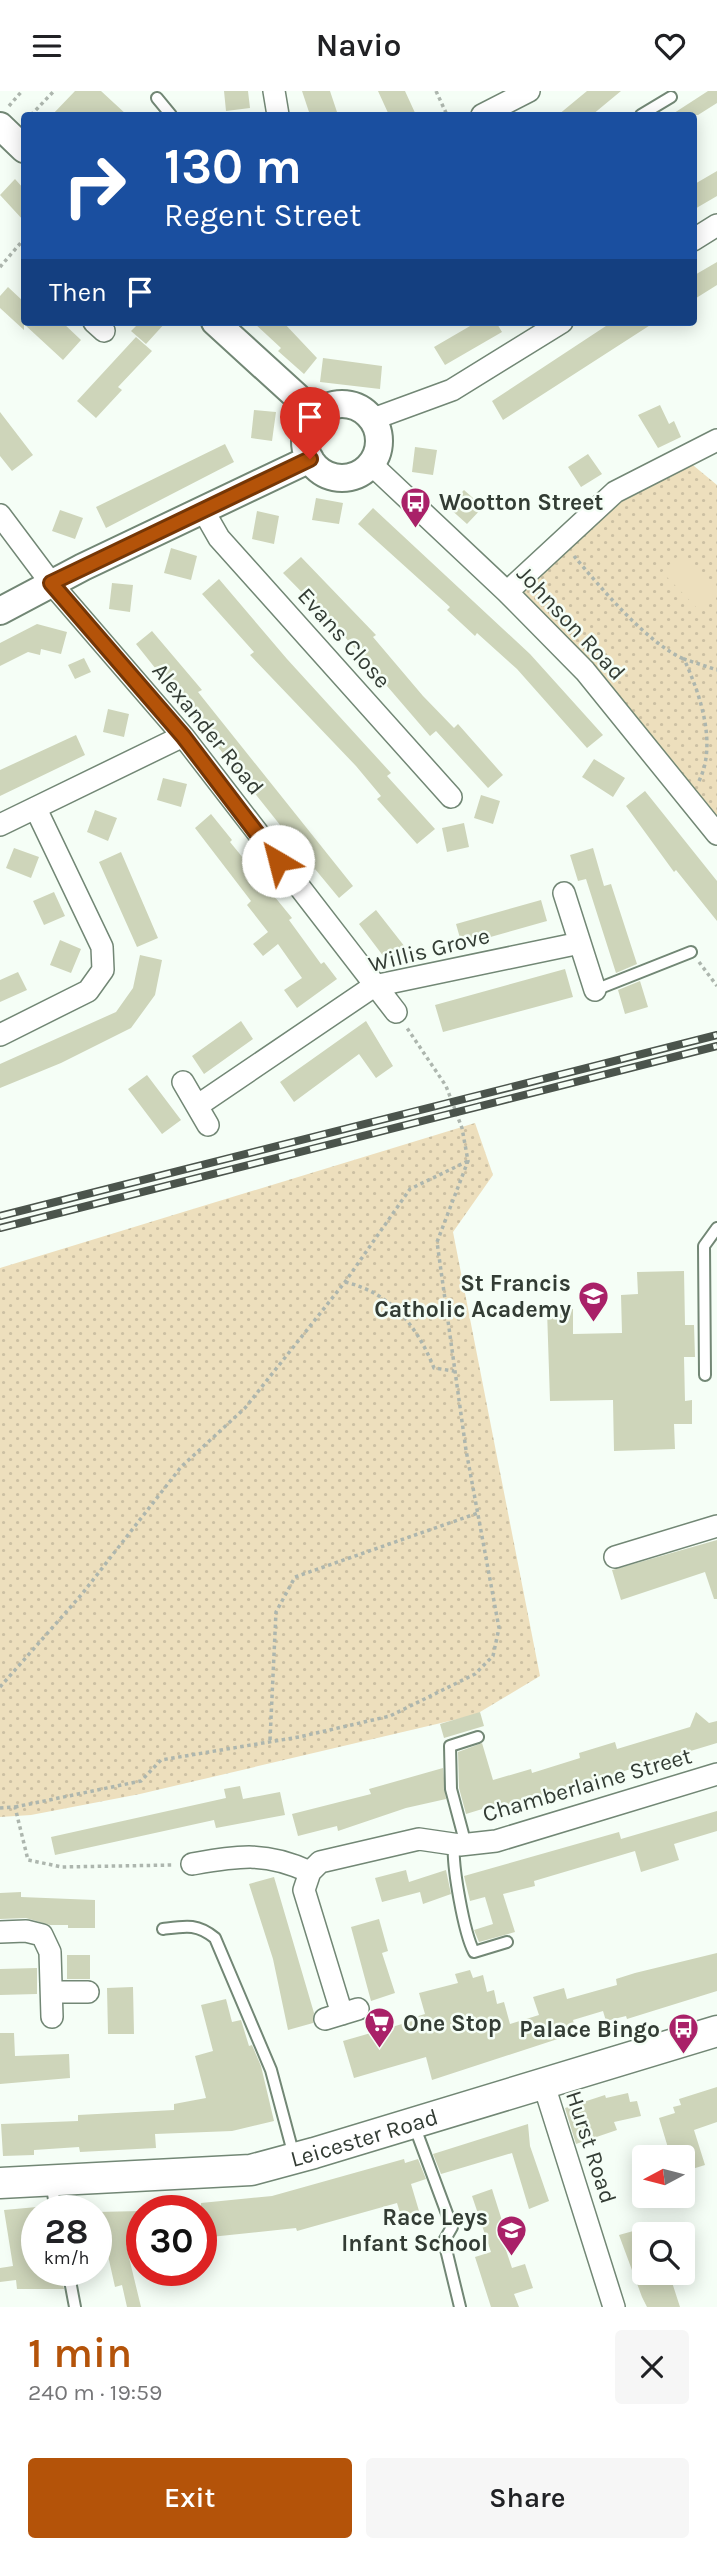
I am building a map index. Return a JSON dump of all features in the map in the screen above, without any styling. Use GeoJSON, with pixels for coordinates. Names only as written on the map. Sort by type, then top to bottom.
{"type":"FeatureCollection","features":[{"type":"Feature","properties":{"kind":"main road","name":"Leicester Road"},"geometry":{"type":"LineString","coordinates":[[0,2183],[251,2170],[717,2031]]}},
{"type":"Feature","properties":{"kind":"street"},"geometry":{"type":"LineString","coordinates":[[274,91],[278,112]]}},
{"type":"Feature","properties":{"kind":"street"},"geometry":{"type":"LineString","coordinates":[[488,112],[529,91]]}},
{"type":"Feature","properties":{"kind":"street"},"geometry":{"type":"LineString","coordinates":[[4,116],[21,144]]}},
{"type":"Feature","properties":{"kind":"street"},"geometry":{"type":"LineString","coordinates":[[697,238],[717,225]]}},
{"type":"Feature","properties":{"kind":"street"},"geometry":{"type":"LineString","coordinates":[[219,326],[316,414]]}},
{"type":"Feature","properties":{"kind":"street"},"geometry":{"type":"LineString","coordinates":[[373,419],[452,390],[556,326]]}},
{"type":"Feature","properties":{"kind":"street"},"geometry":{"type":"LineString","coordinates":[[346,403],[356,406],[373,419],[380,442],[371,464],[364,471],[345,478],[324,474],[310,459],[306,450],[306,431],[316,414],[335,404],[346,403]]}},
{"type":"Feature","properties":{"kind":"street"},"geometry":{"type":"LineString","coordinates":[[507,592],[615,492],[717,440]]}},
{"type":"Feature","properties":{"kind":"street"},"geometry":{"type":"LineString","coordinates":[[0,611],[51,583],[310,459]]}},
{"type":"Feature","properties":{"kind":"street","name":"Johnson Road"},"geometry":{"type":"LineString","coordinates":[[371,464],[507,592],[585,671],[717,834]]}},
{"type":"Feature","properties":{"kind":"street","name":"Evans Close"},"geometry":{"type":"LineString","coordinates":[[203,510],[219,538],[451,797]]}},
{"type":"Feature","properties":{"kind":"street","name":"Alexander Road"},"geometry":{"type":"LineString","coordinates":[[0,515],[51,583],[183,736],[396,1012]]}},
{"type":"Feature","properties":{"kind":"street"},"geometry":{"type":"LineString","coordinates":[[0,825],[183,736]]}},
{"type":"Feature","properties":{"kind":"street"},"geometry":{"type":"LineString","coordinates":[[0,1035],[88,991],[103,970],[102,947],[36,809]]}},
{"type":"Feature","properties":{"kind":"street"},"geometry":{"type":"LineString","coordinates":[[564,893],[595,990]]}},
{"type":"Feature","properties":{"kind":"street","name":"Willis Grove"},"geometry":{"type":"LineString","coordinates":[[197,1105],[374,986],[580,943]]}},
{"type":"Feature","properties":{"kind":"street"},"geometry":{"type":"LineString","coordinates":[[183,1082],[208,1125]]}},
{"type":"Feature","properties":{"kind":"street"},"geometry":{"type":"LineString","coordinates":[[615,1557],[717,1526]]}},
{"type":"Feature","properties":{"kind":"street","name":"Chamberlaine Street"},"geometry":{"type":"LineString","coordinates":[[310,1872],[320,1863],[419,1839],[460,1845],[496,1841],[717,1774]]}},
{"type":"Feature","properties":{"kind":"street"},"geometry":{"type":"LineString","coordinates":[[192,1864],[244,1855],[282,1859],[310,1872],[304,1890],[342,2014]]}},
{"type":"Feature","properties":{"kind":"street"},"geometry":{"type":"LineString","coordinates":[[0,1932],[26,1931],[42,1935],[50,1952],[52,2017]]}},
{"type":"Feature","properties":{"kind":"street"},"geometry":{"type":"LineString","coordinates":[[52,1992],[88,1992]]}},
{"type":"Feature","properties":{"kind":"street","name":"Hurst Road"},"geometry":{"type":"LineString","coordinates":[[543,2082],[614,2307]]}},
{"type":"Feature","properties":{"kind":"lane"},"geometry":{"type":"LineString","coordinates":[[645,112],[672,93]]}},
{"type":"Feature","properties":{"kind":"lane"},"geometry":{"type":"LineString","coordinates":[[157,98],[169,112]]}},
{"type":"Feature","properties":{"kind":"lane"},"geometry":{"type":"LineString","coordinates":[[595,990],[691,952]]}},
{"type":"Feature","properties":{"kind":"lane"},"geometry":{"type":"LineString","coordinates":[[705,1375],[704,1246],[717,1228]]}},
{"type":"Feature","properties":{"kind":"lane"},"geometry":{"type":"LineString","coordinates":[[478,1737],[450,1746],[451,1789],[460,1845],[453,1859],[466,1937],[474,1952],[507,1942]]}},
{"type":"Feature","properties":{"kind":"lane"},"geometry":{"type":"LineString","coordinates":[[163,1929],[192,1924],[215,1938],[271,2070],[295,2158]]}},
{"type":"Feature","properties":{"kind":"lane"},"geometry":{"type":"LineString","coordinates":[[413,2123],[452,2227],[444,2242],[460,2307]]}},
{"type":"Feature","properties":{"kind":"lane"},"geometry":{"type":"LineString","coordinates":[[51,2181],[53,2195]]}},
{"type":"Feature","properties":{"kind":"lane"},"geometry":{"type":"LineString","coordinates":[[71,2286],[75,2307]]}},
{"type":"Feature","properties":{"kind":"path"},"geometry":{"type":"LineString","coordinates":[[4,116],[22,91]]}},
{"type":"Feature","properties":{"kind":"path"},"geometry":{"type":"LineString","coordinates":[[35,112],[54,91]]}},
{"type":"Feature","properties":{"kind":"path"},"geometry":{"type":"LineString","coordinates":[[436,91],[446,112]]}},
{"type":"Feature","properties":{"kind":"path"},"geometry":{"type":"LineString","coordinates":[[0,267],[21,242]]}},
{"type":"Feature","properties":{"kind":"path"},"geometry":{"type":"LineString","coordinates":[[561,544],[612,599],[670,653],[717,670]]}},
{"type":"Feature","properties":{"kind":"path"},"geometry":{"type":"LineString","coordinates":[[684,659],[702,698],[712,733],[710,768],[687,797]]}},
{"type":"Feature","properties":{"kind":"path"},"geometry":{"type":"LineString","coordinates":[[691,952],[717,986]]}},
{"type":"Feature","properties":{"kind":"path"},"geometry":{"type":"LineString","coordinates":[[0,1808],[141,1781],[161,1760],[390,1716],[475,1674],[494,1656],[499,1628],[454,1371],[438,1242],[468,1161],[462,1128],[446,1086],[396,1012]]}},
{"type":"Feature","properties":{"kind":"path"},"geometry":{"type":"LineString","coordinates":[[0,1688],[82,1594],[181,1467],[245,1408],[345,1282],[410,1189],[468,1161]]}},
{"type":"Feature","properties":{"kind":"path"},"geometry":{"type":"LineString","coordinates":[[345,1282],[366,1287],[397,1308],[422,1338],[433,1368],[454,1371]]}},
{"type":"Feature","properties":{"kind":"path"},"geometry":{"type":"LineString","coordinates":[[270,1740],[276,1612],[295,1577],[478,1513]]}},
{"type":"Feature","properties":{"kind":"path"},"geometry":{"type":"LineString","coordinates":[[15,1807],[28,1860],[62,1867],[192,1864]]}},
{"type":"Feature","properties":{"kind":"shaded area"},"geometry":{"type":"Polygon","coordinates":[[[688,461],[717,485],[717,824],[514,592],[619,496],[688,461]]]}},
{"type":"Feature","properties":{"kind":"shaded area"},"geometry":{"type":"Polygon","coordinates":[[[680,554],[716,591],[698,609],[662,572],[680,554]]]}},
{"type":"Feature","properties":{"kind":"shaded area"},"geometry":{"type":"Polygon","coordinates":[[[475,1123],[493,1175],[453,1232],[540,1676],[475,1715],[140,1794],[31,1815],[0,1817],[0,1268],[475,1123]]]}},
{"type":"Feature","properties":{"kind":"building"},"geometry":{"type":"Polygon","coordinates":[[[75,91],[101,91],[124,112],[55,112],[75,91]]]}},
{"type":"Feature","properties":{"kind":"building"},"geometry":{"type":"Polygon","coordinates":[[[224,91],[248,91],[250,108],[226,111],[224,91]]]}},
{"type":"Feature","properties":{"kind":"building"},"geometry":{"type":"Polygon","coordinates":[[[302,91],[330,91],[337,112],[309,112],[302,91]]]}},
{"type":"Feature","properties":{"kind":"building"},"geometry":{"type":"Polygon","coordinates":[[[378,91],[405,91],[415,112],[388,112],[378,91]]]}},
{"type":"Feature","properties":{"kind":"building"},"geometry":{"type":"Polygon","coordinates":[[[587,91],[621,91],[596,112],[562,112],[587,91]]]}},
{"type":"Feature","properties":{"kind":"building"},"geometry":{"type":"Polygon","coordinates":[[[708,91],[717,91],[717,103],[698,115],[697,112],[676,112],[708,91]]]}},
{"type":"Feature","properties":{"kind":"building"},"geometry":{"type":"Polygon","coordinates":[[[717,171],[717,196],[697,208],[697,183],[717,171]]]}},
{"type":"Feature","properties":{"kind":"building"},"geometry":{"type":"Polygon","coordinates":[[[15,179],[21,186],[21,218],[0,195],[15,179]]]}},
{"type":"Feature","properties":{"kind":"building"},"geometry":{"type":"Polygon","coordinates":[[[717,262],[717,285],[697,298],[697,274],[717,262]]]}},
{"type":"Feature","properties":{"kind":"building"},"geometry":{"type":"Polygon","coordinates":[[[8,287],[21,299],[21,326],[24,326],[24,330],[0,308],[0,296],[8,287]]]}},
{"type":"Feature","properties":{"kind":"building"},"geometry":{"type":"Polygon","coordinates":[[[26,326],[66,326],[81,340],[63,360],[26,326]]]}},
{"type":"Feature","properties":{"kind":"building"},"geometry":{"type":"Polygon","coordinates":[[[136,326],[162,326],[146,344],[131,331],[136,326]]]}},
{"type":"Feature","properties":{"kind":"building"},"geometry":{"type":"Polygon","coordinates":[[[257,326],[287,326],[317,358],[304,374],[278,351],[281,348],[257,326]]]}},
{"type":"Feature","properties":{"kind":"building"},"geometry":{"type":"Polygon","coordinates":[[[470,326],[498,326],[502,332],[445,365],[434,347],[470,326]]]}},
{"type":"Feature","properties":{"kind":"building"},"geometry":{"type":"Polygon","coordinates":[[[606,326],[649,326],[503,420],[492,401],[606,326]]]}},
{"type":"Feature","properties":{"kind":"building"},"geometry":{"type":"Polygon","coordinates":[[[136,337],[152,351],[118,387],[122,390],[96,418],[77,401],[136,337]]]}},
{"type":"Feature","properties":{"kind":"building"},"geometry":{"type":"Polygon","coordinates":[[[323,358],[382,366],[380,389],[320,382],[323,358]]]}},
{"type":"Feature","properties":{"kind":"building"},"geometry":{"type":"Polygon","coordinates":[[[660,405],[669,424],[674,421],[681,437],[658,448],[638,415],[660,405]]]}},
{"type":"Feature","properties":{"kind":"building"},"geometry":{"type":"Polygon","coordinates":[[[254,410],[276,412],[272,441],[251,438],[254,410]]]}},
{"type":"Feature","properties":{"kind":"building"},"geometry":{"type":"Polygon","coordinates":[[[0,412],[33,455],[12,471],[0,456],[0,412]]]}},
{"type":"Feature","properties":{"kind":"building"},"geometry":{"type":"Polygon","coordinates":[[[225,444],[234,462],[106,528],[96,507],[225,444]]]}},
{"type":"Feature","properties":{"kind":"building"},"geometry":{"type":"Polygon","coordinates":[[[415,447],[437,450],[433,475],[412,472],[415,447]]]}},
{"type":"Feature","properties":{"kind":"building"},"geometry":{"type":"Polygon","coordinates":[[[588,454],[602,474],[581,487],[568,467],[588,454]]]}},
{"type":"Feature","properties":{"kind":"building"},"geometry":{"type":"Polygon","coordinates":[[[464,490],[483,507],[467,524],[448,507],[464,490]]]}},
{"type":"Feature","properties":{"kind":"building"},"geometry":{"type":"Polygon","coordinates":[[[316,498],[343,503],[339,524],[312,520],[316,498]]]}},
{"type":"Feature","properties":{"kind":"building"},"geometry":{"type":"Polygon","coordinates":[[[373,508],[530,654],[603,735],[587,748],[517,669],[477,633],[475,636],[447,610],[450,607],[358,524],[373,508]]]}},
{"type":"Feature","properties":{"kind":"building"},"geometry":{"type":"Polygon","coordinates":[[[60,510],[83,518],[75,539],[52,531],[60,510]]]}},
{"type":"Feature","properties":{"kind":"building"},"geometry":{"type":"Polygon","coordinates":[[[257,511],[279,516],[274,544],[252,539],[257,511]]]}},
{"type":"Feature","properties":{"kind":"building"},"geometry":{"type":"Polygon","coordinates":[[[171,548],[197,556],[191,580],[164,573],[171,548]]]}},
{"type":"Feature","properties":{"kind":"building"},"geometry":{"type":"Polygon","coordinates":[[[301,557],[376,635],[373,637],[423,696],[454,728],[458,724],[503,775],[488,788],[436,731],[430,736],[338,629],[283,573],[301,557]]]}},
{"type":"Feature","properties":{"kind":"building"},"geometry":{"type":"Polygon","coordinates":[[[219,579],[287,659],[391,773],[387,776],[435,829],[417,844],[377,799],[381,796],[356,766],[250,655],[254,652],[202,594],[219,579]]]}},
{"type":"Feature","properties":{"kind":"building"},"geometry":{"type":"Polygon","coordinates":[[[112,583],[133,585],[130,612],[109,609],[112,583]]]}},
{"type":"Feature","properties":{"kind":"building"},"geometry":{"type":"Polygon","coordinates":[[[37,624],[67,632],[61,654],[41,649],[40,655],[28,652],[0,666],[0,643],[37,624]]]}},
{"type":"Feature","properties":{"kind":"building"},"geometry":{"type":"Polygon","coordinates":[[[152,631],[202,690],[198,692],[353,886],[339,898],[315,869],[312,871],[290,842],[292,840],[136,644],[152,631]]]}},
{"type":"Feature","properties":{"kind":"building"},"geometry":{"type":"Polygon","coordinates":[[[84,658],[91,672],[75,679],[68,665],[84,658]]]}},
{"type":"Feature","properties":{"kind":"building"},"geometry":{"type":"Polygon","coordinates":[[[108,709],[129,714],[124,737],[103,732],[108,709]]]}},
{"type":"Feature","properties":{"kind":"building"},"geometry":{"type":"Polygon","coordinates":[[[76,735],[85,755],[0,796],[0,770],[76,735]]]}},
{"type":"Feature","properties":{"kind":"building"},"geometry":{"type":"Polygon","coordinates":[[[594,759],[625,778],[613,797],[582,777],[594,759]]]}},
{"type":"Feature","properties":{"kind":"building"},"geometry":{"type":"Polygon","coordinates":[[[163,778],[187,784],[181,807],[157,800],[163,778]]]}},
{"type":"Feature","properties":{"kind":"building"},"geometry":{"type":"Polygon","coordinates":[[[645,791],[717,881],[717,921],[676,870],[674,872],[626,806],[645,791]]]}},
{"type":"Feature","properties":{"kind":"building"},"geometry":{"type":"Polygon","coordinates":[[[481,795],[500,801],[493,824],[474,818],[481,795]]]}},
{"type":"Feature","properties":{"kind":"building"},"geometry":{"type":"Polygon","coordinates":[[[95,810],[117,818],[108,841],[87,832],[95,810]]]}},
{"type":"Feature","properties":{"kind":"building"},"geometry":{"type":"Polygon","coordinates":[[[211,814],[232,840],[230,842],[292,918],[289,920],[321,964],[324,962],[337,979],[297,1008],[284,990],[302,978],[278,944],[263,956],[253,944],[268,932],[247,905],[251,901],[195,828],[211,814]]]}},
{"type":"Feature","properties":{"kind":"building"},"geometry":{"type":"Polygon","coordinates":[[[464,823],[469,847],[447,852],[442,828],[464,823]]]}},
{"type":"Feature","properties":{"kind":"building"},"geometry":{"type":"Polygon","coordinates":[[[14,848],[39,857],[31,878],[6,868],[14,848]]]}},
{"type":"Feature","properties":{"kind":"building"},"geometry":{"type":"Polygon","coordinates":[[[593,848],[604,886],[611,884],[637,964],[616,973],[586,879],[578,881],[570,855],[593,848]]]}},
{"type":"Feature","properties":{"kind":"building"},"geometry":{"type":"Polygon","coordinates":[[[121,852],[158,938],[137,947],[99,862],[121,852]]]}},
{"type":"Feature","properties":{"kind":"building"},"geometry":{"type":"Polygon","coordinates":[[[54,892],[65,916],[44,925],[33,901],[54,892]]]}},
{"type":"Feature","properties":{"kind":"building"},"geometry":{"type":"Polygon","coordinates":[[[541,900],[547,921],[462,945],[456,924],[541,900]]]}},
{"type":"Feature","properties":{"kind":"building"},"geometry":{"type":"Polygon","coordinates":[[[376,910],[405,947],[387,961],[359,924],[376,910]]]}},
{"type":"Feature","properties":{"kind":"building"},"geometry":{"type":"Polygon","coordinates":[[[60,940],[81,949],[71,973],[50,965],[60,940]]]}},
{"type":"Feature","properties":{"kind":"building"},"geometry":{"type":"Polygon","coordinates":[[[140,955],[162,960],[155,995],[131,1028],[61,1063],[0,1088],[0,1064],[116,1012],[133,988],[140,955]]]}},
{"type":"Feature","properties":{"kind":"building"},"geometry":{"type":"Polygon","coordinates":[[[565,969],[573,997],[443,1032],[435,1005],[565,969]]]}},
{"type":"Feature","properties":{"kind":"building"},"geometry":{"type":"Polygon","coordinates":[[[18,972],[27,990],[0,1002],[0,980],[18,972]]]}},
{"type":"Feature","properties":{"kind":"building"},"geometry":{"type":"Polygon","coordinates":[[[640,981],[648,1007],[625,1014],[618,990],[640,981]]]}},
{"type":"Feature","properties":{"kind":"building"},"geometry":{"type":"Polygon","coordinates":[[[241,1021],[253,1039],[204,1074],[192,1056],[241,1021]]]}},
{"type":"Feature","properties":{"kind":"building"},"geometry":{"type":"Polygon","coordinates":[[[366,1021],[393,1066],[376,1078],[359,1054],[294,1102],[280,1082],[366,1021]]]}},
{"type":"Feature","properties":{"kind":"building"},"geometry":{"type":"Polygon","coordinates":[[[147,1075],[181,1120],[162,1134],[128,1089],[147,1075]]]}},
{"type":"Feature","properties":{"kind":"building"},"geometry":{"type":"Polygon","coordinates":[[[684,1271],[685,1325],[694,1325],[695,1357],[684,1357],[685,1401],[692,1400],[692,1424],[674,1424],[675,1449],[614,1451],[613,1400],[550,1401],[547,1310],[573,1309],[573,1334],[622,1333],[621,1295],[638,1294],[637,1272],[684,1271]]]}},
{"type":"Feature","properties":{"kind":"building"},"geometry":{"type":"Polygon","coordinates":[[[717,1540],[717,1599],[714,1599],[705,1572],[621,1600],[612,1570],[717,1540]]]}},
{"type":"Feature","properties":{"kind":"building"},"geometry":{"type":"Polygon","coordinates":[[[480,1712],[484,1726],[444,1738],[440,1724],[480,1712]]]}},
{"type":"Feature","properties":{"kind":"building"},"geometry":{"type":"Polygon","coordinates":[[[696,1712],[709,1723],[717,1721],[717,1743],[538,1797],[506,1806],[505,1802],[466,1814],[459,1788],[458,1752],[482,1743],[493,1780],[531,1769],[532,1773],[580,1758],[579,1753],[615,1742],[617,1749],[690,1727],[696,1712]]]}},
{"type":"Feature","properties":{"kind":"building"},"geometry":{"type":"Polygon","coordinates":[[[443,1768],[446,1799],[406,1808],[338,1831],[337,1826],[298,1836],[292,1814],[371,1794],[369,1789],[443,1768]]]}},
{"type":"Feature","properties":{"kind":"building"},"geometry":{"type":"Polygon","coordinates":[[[240,1786],[243,1799],[280,1792],[285,1815],[216,1828],[214,1820],[55,1855],[51,1837],[226,1798],[224,1789],[240,1786]]]}},
{"type":"Feature","properties":{"kind":"building"},"geometry":{"type":"Polygon","coordinates":[[[717,1811],[717,1831],[674,1844],[679,1860],[641,1872],[635,1851],[534,1881],[535,1886],[503,1894],[515,1932],[479,1942],[474,1930],[493,1924],[485,1897],[470,1901],[464,1876],[619,1832],[621,1839],[717,1811]]]}},
{"type":"Feature","properties":{"kind":"building"},"geometry":{"type":"Polygon","coordinates":[[[406,1870],[409,1882],[446,1870],[451,1894],[423,1904],[420,1892],[382,1902],[375,1878],[406,1870]]]}},
{"type":"Feature","properties":{"kind":"building"},"geometry":{"type":"Polygon","coordinates":[[[274,1877],[314,2013],[313,2023],[288,2030],[273,1959],[249,1884],[274,1877]]]}},
{"type":"Feature","properties":{"kind":"building"},"geometry":{"type":"Polygon","coordinates":[[[21,1892],[21,1897],[95,1900],[95,1928],[68,1928],[68,1925],[50,1925],[26,1918],[0,1919],[0,1893],[21,1892]]]}},
{"type":"Feature","properties":{"kind":"building"},"geometry":{"type":"Polygon","coordinates":[[[379,1919],[388,1951],[382,1953],[395,1993],[371,2001],[351,1927],[379,1919]]]}},
{"type":"Feature","properties":{"kind":"building"},"geometry":{"type":"Polygon","coordinates":[[[717,1953],[717,1991],[627,2019],[626,2016],[606,2021],[603,2011],[573,2020],[576,2033],[432,2080],[426,2057],[354,2078],[343,2041],[416,2020],[415,2017],[425,2014],[419,1993],[458,1983],[455,1974],[470,1970],[473,1978],[483,1975],[487,1992],[494,1990],[497,2004],[504,2002],[510,2024],[539,2015],[533,1997],[564,1988],[567,1999],[617,1985],[616,1979],[635,1973],[717,1953]]]}},
{"type":"Feature","properties":{"kind":"building"},"geometry":{"type":"Polygon","coordinates":[[[67,1955],[90,1955],[90,1979],[67,1979],[67,1955]]]}},
{"type":"Feature","properties":{"kind":"building"},"geometry":{"type":"Polygon","coordinates":[[[37,1968],[37,1994],[0,1995],[0,1969],[37,1968]]]}},
{"type":"Feature","properties":{"kind":"building"},"geometry":{"type":"Polygon","coordinates":[[[133,1987],[134,2034],[108,2034],[107,1988],[133,1987]]]}},
{"type":"Feature","properties":{"kind":"building"},"geometry":{"type":"Polygon","coordinates":[[[226,1999],[232,2022],[241,2020],[249,2046],[252,2045],[261,2066],[274,2121],[232,2131],[155,2134],[156,2148],[80,2152],[79,2147],[34,2150],[34,2155],[3,2156],[1,2124],[78,2121],[78,2115],[174,2110],[174,2104],[206,2098],[195,2056],[213,2051],[201,2005],[226,1999]]]}},
{"type":"Feature","properties":{"kind":"building"},"geometry":{"type":"Polygon","coordinates":[[[0,2033],[14,2033],[15,2056],[69,2054],[70,2078],[0,2084],[0,2033]]]}},
{"type":"Feature","properties":{"kind":"building"},"geometry":{"type":"Polygon","coordinates":[[[717,2087],[717,2122],[694,2130],[705,2165],[695,2168],[695,2145],[667,2145],[659,2118],[675,2113],[673,2107],[681,2105],[679,2099],[717,2087]]]}},
{"type":"Feature","properties":{"kind":"building"},"geometry":{"type":"Polygon","coordinates":[[[628,2093],[630,2102],[637,2101],[641,2116],[614,2122],[617,2130],[576,2144],[565,2108],[605,2095],[606,2098],[628,2093]]]}},
{"type":"Feature","properties":{"kind":"building"},"geometry":{"type":"Polygon","coordinates":[[[528,2124],[530,2146],[549,2201],[529,2209],[512,2153],[441,2174],[433,2154],[528,2124]]]}},
{"type":"Feature","properties":{"kind":"building"},"geometry":{"type":"Polygon","coordinates":[[[404,2159],[405,2163],[418,2159],[426,2179],[411,2184],[419,2211],[401,2216],[397,2203],[297,2231],[296,2228],[217,2236],[217,2201],[272,2196],[404,2159]]]}},
{"type":"Feature","properties":{"kind":"building"},"geometry":{"type":"Polygon","coordinates":[[[492,2189],[504,2227],[499,2229],[512,2268],[525,2264],[533,2288],[514,2294],[519,2307],[491,2307],[475,2257],[491,2252],[472,2196],[492,2189]]]}},
{"type":"Feature","properties":{"kind":"building"},"geometry":{"type":"Polygon","coordinates":[[[21,2208],[21,2286],[63,2286],[64,2289],[17,2289],[16,2280],[0,2282],[0,2268],[13,2266],[4,2210],[21,2208]]]}},
{"type":"Feature","properties":{"kind":"building"},"geometry":{"type":"Polygon","coordinates":[[[126,2211],[126,2286],[136,2286],[141,2307],[127,2307],[122,2285],[115,2287],[112,2274],[112,2212],[126,2211]]]}},
{"type":"Feature","properties":{"kind":"building"},"geometry":{"type":"Polygon","coordinates":[[[632,2231],[632,2270],[619,2235],[632,2231]]]}},
{"type":"Feature","properties":{"kind":"building"},"geometry":{"type":"Polygon","coordinates":[[[638,2285],[673,2285],[680,2307],[647,2307],[638,2285]]]}},
{"type":"Feature","properties":{"kind":"railway"},"geometry":{"type":"LineString","coordinates":[[0,1216],[717,1035]]}},
{"type":"Feature","properties":{"kind":"railway"},"geometry":{"type":"LineString","coordinates":[[0,1228],[717,1046]]}},
{"type":"Feature","properties":{"kind":"place","name":"Wootton Street"},"geometry":{"type":"Point","coordinates":[416,529]}},
{"type":"Feature","properties":{"kind":"place","name":"St Francis Catholic Academy"},"geometry":{"type":"Point","coordinates":[594,1323]}},
{"type":"Feature","properties":{"kind":"place","name":"One Stop"},"geometry":{"type":"Point","coordinates":[380,2050]}},
{"type":"Feature","properties":{"kind":"place","name":"Palace Bingo"},"geometry":{"type":"Point","coordinates":[683,2056]}},
{"type":"Feature","properties":{"kind":"place","name":"Race Leys Infant School"},"geometry":{"type":"Point","coordinates":[511,2257]}},
{"type":"Feature","properties":{"kind":"route"},"geometry":{"type":"LineString","coordinates":[[278,861],[183,736],[51,583],[310,459]]}}]}
